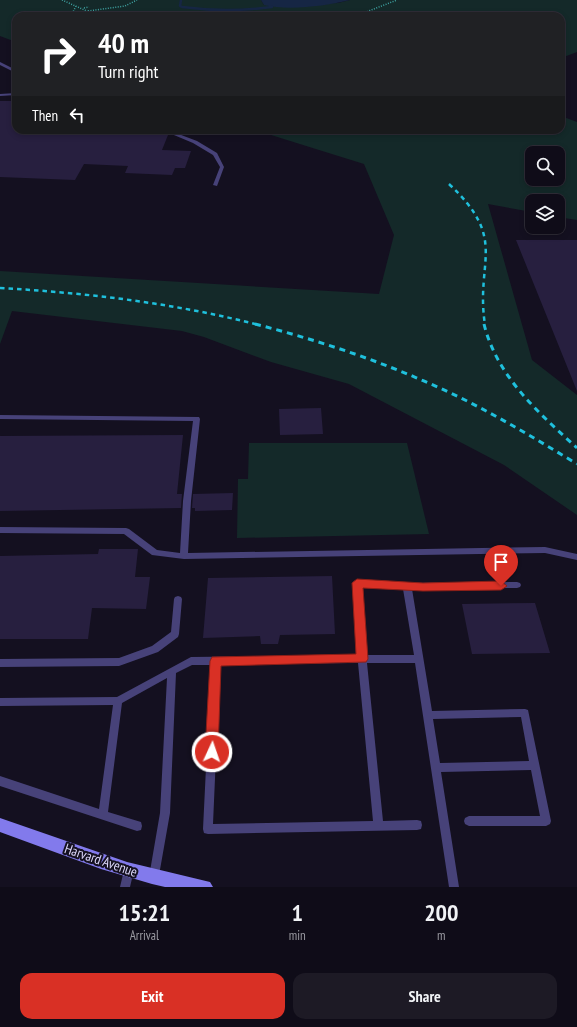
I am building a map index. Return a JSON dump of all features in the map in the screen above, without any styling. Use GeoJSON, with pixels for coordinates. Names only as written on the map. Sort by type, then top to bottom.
{"type":"FeatureCollection","features":[{"type":"Feature","properties":{"kind":"main road","name":"Harvard Avenue"},"geometry":{"type":"LineString","coordinates":[[0,825],[129,870],[174,883],[205,887]]}},
{"type":"Feature","properties":{"kind":"lane"},"geometry":{"type":"LineString","coordinates":[[0,63],[12,70]]}},
{"type":"Feature","properties":{"kind":"lane"},"geometry":{"type":"LineString","coordinates":[[0,95],[12,94]]}},
{"type":"Feature","properties":{"kind":"lane"},"geometry":{"type":"LineString","coordinates":[[174,134],[195,142],[214,154],[222,167],[215,185]]}},
{"type":"Feature","properties":{"kind":"lane"},"geometry":{"type":"LineString","coordinates":[[0,417],[197,419],[186,501],[184,556]]}},
{"type":"Feature","properties":{"kind":"lane"},"geometry":{"type":"LineString","coordinates":[[0,530],[126,531],[155,553],[184,556],[545,550],[577,557]]}},
{"type":"Feature","properties":{"kind":"lane"},"geometry":{"type":"LineString","coordinates":[[378,826],[362,659],[357,583],[407,586],[517,585]]}},
{"type":"Feature","properties":{"kind":"lane"},"geometry":{"type":"LineString","coordinates":[[407,586],[454,887]]}},
{"type":"Feature","properties":{"kind":"lane"},"geometry":{"type":"LineString","coordinates":[[0,663],[119,662],[155,649],[175,634],[178,599]]}},
{"type":"Feature","properties":{"kind":"lane"},"geometry":{"type":"LineString","coordinates":[[0,702],[118,701],[191,661],[419,659]]}},
{"type":"Feature","properties":{"kind":"lane"},"geometry":{"type":"LineString","coordinates":[[216,661],[208,829],[417,825]]}},
{"type":"Feature","properties":{"kind":"lane"},"geometry":{"type":"LineString","coordinates":[[154,877],[164,814],[172,672]]}},
{"type":"Feature","properties":{"kind":"lane"},"geometry":{"type":"LineString","coordinates":[[103,815],[118,701]]}},
{"type":"Feature","properties":{"kind":"lane"},"geometry":{"type":"LineString","coordinates":[[428,715],[525,713],[546,821],[469,821]]}},
{"type":"Feature","properties":{"kind":"lane"},"geometry":{"type":"LineString","coordinates":[[436,768],[536,766]]}},
{"type":"Feature","properties":{"kind":"lane"},"geometry":{"type":"LineString","coordinates":[[0,781],[137,826]]}},
{"type":"Feature","properties":{"kind":"lane"},"geometry":{"type":"LineString","coordinates":[[125,887],[129,870]]}},
{"type":"Feature","properties":{"kind":"path"},"geometry":{"type":"LineString","coordinates":[[62,0],[88,11],[132,3],[138,0]]}},
{"type":"Feature","properties":{"kind":"path"},"geometry":{"type":"LineString","coordinates":[[365,12],[390,1],[396,0]]}},
{"type":"Feature","properties":{"kind":"path"},"geometry":{"type":"LineString","coordinates":[[73,12],[76,6]]}},
{"type":"Feature","properties":{"kind":"path"},"geometry":{"type":"LineString","coordinates":[[83,8],[89,7]]}},
{"type":"Feature","properties":{"kind":"green space"},"geometry":{"type":"Polygon","coordinates":[[[0,0],[261,0],[264,5],[338,3],[350,0],[577,0],[577,52],[565,56],[565,12],[12,12],[12,40],[0,36],[0,0]]]}},
{"type":"Feature","properties":{"kind":"green space"},"geometry":{"type":"Polygon","coordinates":[[[565,118],[577,122],[577,220],[565,218],[565,194],[525,194],[525,211],[488,204],[532,360],[577,395],[577,515],[504,465],[349,384],[271,362],[204,337],[182,331],[12,311],[0,344],[0,271],[379,294],[394,235],[364,164],[268,134],[565,134],[565,118]]]}},
{"type":"Feature","properties":{"kind":"green space"},"geometry":{"type":"Polygon","coordinates":[[[249,443],[407,443],[429,534],[237,538],[238,479],[248,479],[249,443]]]}},
{"type":"Feature","properties":{"kind":"water"},"geometry":{"type":"Polygon","coordinates":[[[261,0],[350,0],[318,6],[284,8],[264,5],[261,0]]]}},
{"type":"Feature","properties":{"kind":"building"},"geometry":{"type":"Polygon","coordinates":[[[0,101],[12,101],[12,134],[168,135],[162,150],[191,151],[185,168],[175,168],[172,175],[125,173],[128,166],[84,164],[75,180],[0,177],[0,101]]]}},
{"type":"Feature","properties":{"kind":"building"},"geometry":{"type":"Polygon","coordinates":[[[516,240],[577,240],[577,391],[516,240]]]}},
{"type":"Feature","properties":{"kind":"building"},"geometry":{"type":"Polygon","coordinates":[[[321,408],[323,434],[280,435],[279,409],[321,408]]]}},
{"type":"Feature","properties":{"kind":"building"},"geometry":{"type":"Polygon","coordinates":[[[183,435],[177,494],[182,494],[181,508],[0,511],[0,436],[183,435]]]}},
{"type":"Feature","properties":{"kind":"building"},"geometry":{"type":"Polygon","coordinates":[[[233,493],[232,510],[195,511],[195,508],[192,508],[193,494],[233,493]]]}},
{"type":"Feature","properties":{"kind":"building"},"geometry":{"type":"Polygon","coordinates":[[[99,549],[138,549],[135,577],[150,577],[146,609],[92,608],[88,639],[0,639],[0,556],[98,554],[99,549]]]}},
{"type":"Feature","properties":{"kind":"building"},"geometry":{"type":"Polygon","coordinates":[[[332,576],[335,634],[280,635],[278,644],[261,644],[260,636],[203,638],[208,578],[332,576]]]}},
{"type":"Feature","properties":{"kind":"building"},"geometry":{"type":"Polygon","coordinates":[[[535,603],[550,653],[472,654],[462,604],[535,603]]]}},
{"type":"Feature","properties":{"kind":"waterway"},"geometry":{"type":"LineString","coordinates":[[181,0],[180,6],[182,7],[216,10],[272,7]]}},
{"type":"Feature","properties":{"kind":"railway"},"geometry":{"type":"LineString","coordinates":[[449,184],[467,203],[479,221],[484,236],[486,251],[483,303],[485,325]]}},
{"type":"Feature","properties":{"kind":"railway"},"geometry":{"type":"LineString","coordinates":[[0,288],[98,296],[163,305],[227,317],[310,339],[391,367],[469,402],[577,464]]}},
{"type":"Feature","properties":{"kind":"railway"},"geometry":{"type":"LineString","coordinates":[[484,324],[490,343],[509,377],[534,407],[577,448]]}},
{"type":"Feature","properties":{"kind":"route"},"geometry":{"type":"LineString","coordinates":[[212,752],[216,661],[362,659],[357,583],[423,587],[501,586]]}}]}
